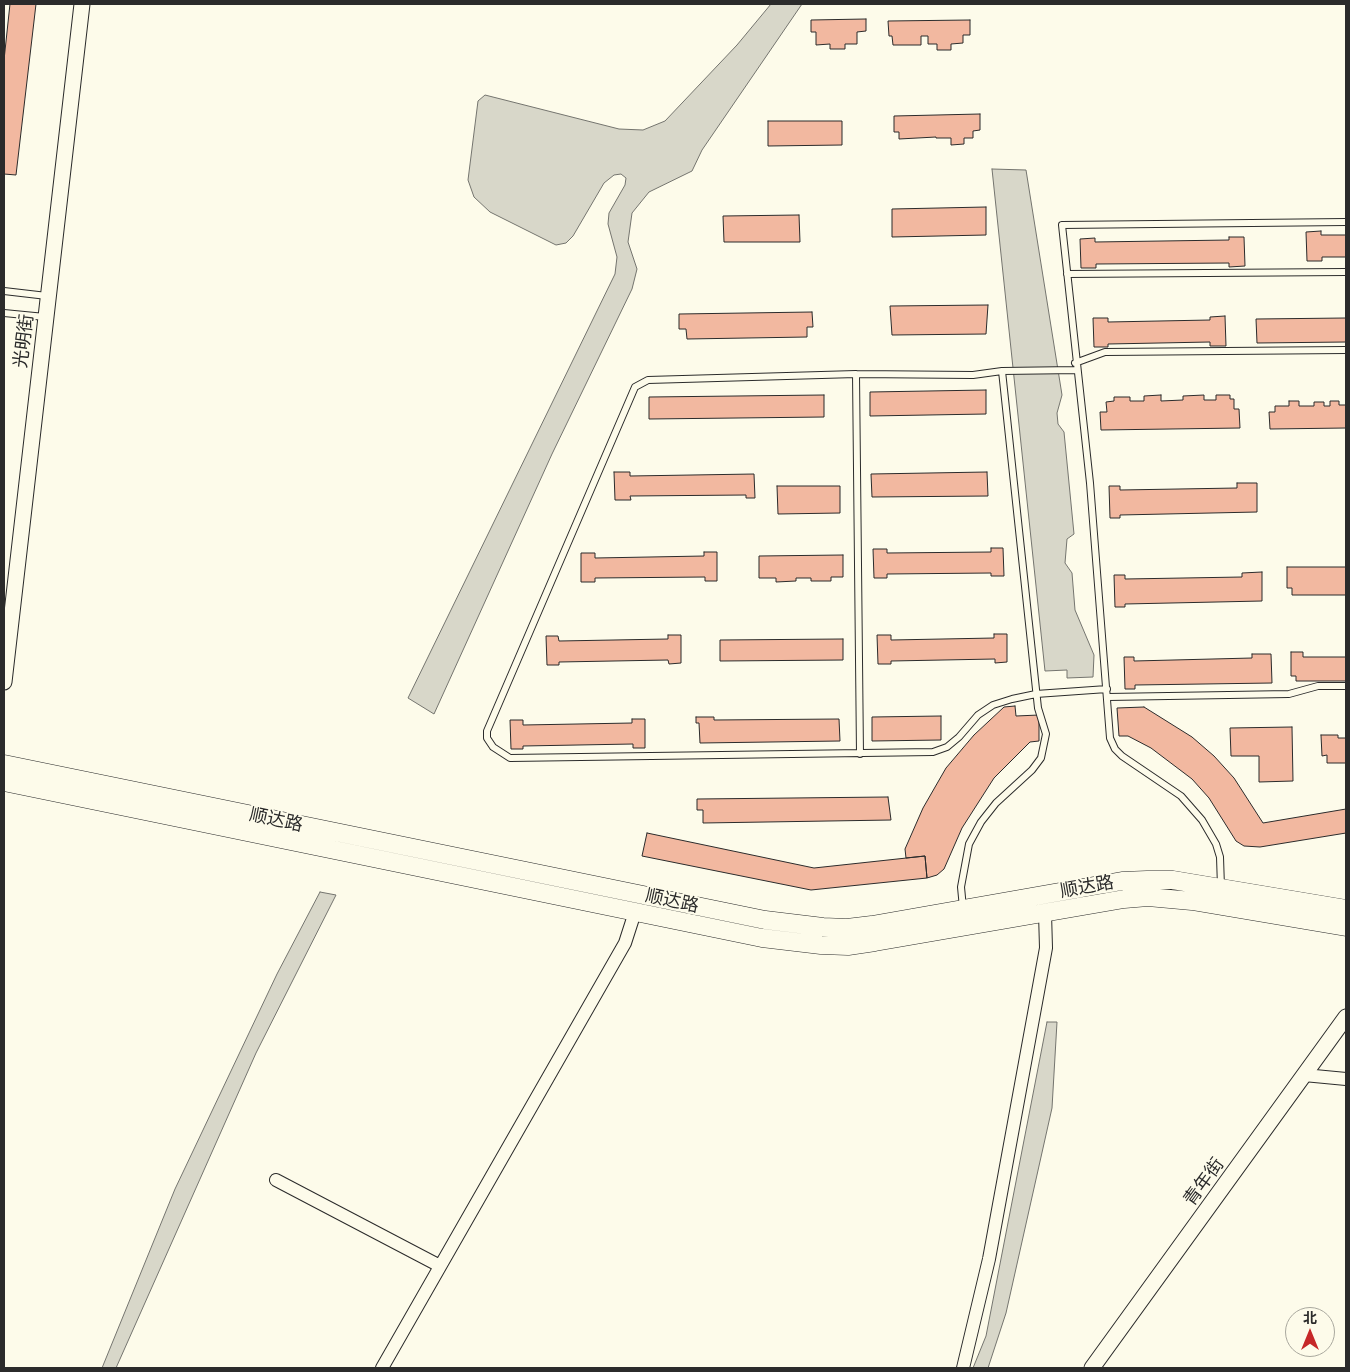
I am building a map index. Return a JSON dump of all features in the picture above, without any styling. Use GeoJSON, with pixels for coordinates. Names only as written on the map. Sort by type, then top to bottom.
{"type":"FeatureCollection","features":[{"type":"Feature","properties":{"kind":"main road","name":"顺达路"},"geometry":{"type":"LineString","coordinates":[[4,764],[765,920],[848,928],[1122,881],[1173,880],[1346,909]]}},
{"type":"Feature","properties":{"kind":"main road","name":"顺达路"},"geometry":{"type":"LineString","coordinates":[[4,782],[762,938],[848,946],[1124,899],[1172,898],[1346,927]]}},
{"type":"Feature","properties":{"kind":"street","name":"光明街"},"geometry":{"type":"LineString","coordinates":[[4,682],[82,4]]}},
{"type":"Feature","properties":{"kind":"street"},"geometry":{"type":"LineString","coordinates":[[382,1368],[625,943],[635,912]]}},
{"type":"Feature","properties":{"kind":"street"},"geometry":{"type":"LineString","coordinates":[[963,1368],[989,1259],[1046,948],[1045,913]]}},
{"type":"Feature","properties":{"kind":"street","name":"青年街"},"geometry":{"type":"LineString","coordinates":[[1092,1368],[1346,1017]]}},
{"type":"Feature","properties":{"kind":"street"},"geometry":{"type":"LineString","coordinates":[[1304,1075],[1346,1079]]}},
{"type":"Feature","properties":{"kind":"street"},"geometry":{"type":"LineString","coordinates":[[276,1180],[440,1266]]}},
{"type":"Feature","properties":{"kind":"lane"},"geometry":{"type":"LineString","coordinates":[[1221,888],[1222,869],[1216,844],[1192,808],[1181,796],[1115,749],[1110,738],[1090,484],[1062,225],[1346,222]]}},
{"type":"Feature","properties":{"kind":"lane"},"geometry":{"type":"LineString","coordinates":[[1067,274],[1346,272]]}},
{"type":"Feature","properties":{"kind":"lane"},"geometry":{"type":"LineString","coordinates":[[4,291],[48,296]]}},
{"type":"Feature","properties":{"kind":"lane"},"geometry":{"type":"LineString","coordinates":[[4,313],[46,317]]}},
{"type":"Feature","properties":{"kind":"lane"},"geometry":{"type":"LineString","coordinates":[[1107,689],[1036,694],[993,705],[978,715],[959,737],[947,747],[933,752],[510,758],[493,747],[487,738],[487,731],[635,387],[648,380],[856,374],[974,375],[1002,371],[1076,366],[1105,352],[1346,350]]}},
{"type":"Feature","properties":{"kind":"lane"},"geometry":{"type":"LineString","coordinates":[[963,909],[961,887],[969,844],[981,822],[996,803],[1032,770],[1041,758],[1046,734],[1036,694],[1002,371]]}},
{"type":"Feature","properties":{"kind":"lane"},"geometry":{"type":"LineString","coordinates":[[856,374],[860,754]]}},
{"type":"Feature","properties":{"kind":"lane"},"geometry":{"type":"LineString","coordinates":[[1108,697],[1289,694],[1318,686],[1346,686]]}},
{"type":"Feature","properties":{"kind":"shaded area"},"geometry":{"type":"Polygon","coordinates":[[[771,4],[802,4],[702,150],[692,171],[649,192],[632,213],[628,242],[637,269],[632,289],[552,454],[434,714],[408,698],[615,274],[617,257],[608,224],[609,213],[625,185],[626,178],[621,174],[614,175],[604,183],[573,236],[566,243],[556,245],[490,212],[474,197],[468,180],[478,101],[485,95],[619,129],[643,130],[665,121],[737,45],[771,4]]]}},
{"type":"Feature","properties":{"kind":"shaded area"},"geometry":{"type":"Polygon","coordinates":[[[992,169],[1026,170],[1062,395],[1057,413],[1058,424],[1064,432],[1074,534],[1067,539],[1065,563],[1072,573],[1075,610],[1094,655],[1093,677],[1067,678],[1067,670],[1045,671],[992,169]]]}},
{"type":"Feature","properties":{"kind":"shaded area"},"geometry":{"type":"Polygon","coordinates":[[[320,892],[336,895],[256,1053],[116,1368],[102,1368],[175,1189],[277,974],[320,892]]]}},
{"type":"Feature","properties":{"kind":"shaded area"},"geometry":{"type":"Polygon","coordinates":[[[1047,1022],[1057,1022],[1052,1108],[1006,1313],[988,1368],[973,1368],[986,1336],[1047,1022]]]}},
{"type":"Feature","properties":{"kind":"building"},"geometry":{"type":"Polygon","coordinates":[[[10,4],[36,4],[16,175],[4,174],[4,60],[10,4]]]}},
{"type":"Feature","properties":{"kind":"building"},"geometry":{"type":"Polygon","coordinates":[[[866,19],[866,31],[857,32],[857,44],[845,44],[845,49],[830,49],[830,44],[816,45],[816,32],[811,32],[811,20],[866,19]]]}},
{"type":"Feature","properties":{"kind":"building"},"geometry":{"type":"Polygon","coordinates":[[[970,20],[970,35],[963,35],[963,43],[951,44],[951,50],[937,50],[937,44],[928,44],[928,36],[921,36],[921,45],[893,45],[892,36],[889,36],[888,21],[970,20]]]}},
{"type":"Feature","properties":{"kind":"building"},"geometry":{"type":"Polygon","coordinates":[[[980,114],[980,130],[973,131],[973,138],[964,138],[964,144],[951,145],[951,138],[899,139],[899,132],[894,132],[894,116],[980,114]]]}},
{"type":"Feature","properties":{"kind":"building"},"geometry":{"type":"Polygon","coordinates":[[[768,121],[842,121],[842,145],[768,146],[768,121]]]}},
{"type":"Feature","properties":{"kind":"building"},"geometry":{"type":"Polygon","coordinates":[[[986,207],[986,235],[892,237],[892,209],[986,207]]]}},
{"type":"Feature","properties":{"kind":"building"},"geometry":{"type":"Polygon","coordinates":[[[799,215],[800,242],[724,242],[723,216],[799,215]]]}},
{"type":"Feature","properties":{"kind":"building"},"geometry":{"type":"Polygon","coordinates":[[[1321,231],[1321,235],[1346,235],[1346,257],[1322,257],[1322,261],[1307,261],[1306,232],[1321,231]]]}},
{"type":"Feature","properties":{"kind":"building"},"geometry":{"type":"Polygon","coordinates":[[[1229,237],[1244,237],[1245,266],[1229,267],[1229,263],[1096,264],[1096,268],[1081,268],[1080,239],[1095,238],[1095,242],[1229,240],[1229,237]]]}},
{"type":"Feature","properties":{"kind":"building"},"geometry":{"type":"Polygon","coordinates":[[[988,305],[986,334],[892,335],[890,306],[988,305]]]}},
{"type":"Feature","properties":{"kind":"building"},"geometry":{"type":"Polygon","coordinates":[[[812,312],[813,327],[807,327],[807,337],[687,339],[686,329],[679,329],[679,314],[812,312]]]}},
{"type":"Feature","properties":{"kind":"building"},"geometry":{"type":"Polygon","coordinates":[[[1225,316],[1226,346],[1210,346],[1210,342],[1108,344],[1108,347],[1094,347],[1093,318],[1108,318],[1108,322],[1210,320],[1210,317],[1225,316]]]}},
{"type":"Feature","properties":{"kind":"building"},"geometry":{"type":"Polygon","coordinates":[[[1346,318],[1346,342],[1257,343],[1256,319],[1346,318]]]}},
{"type":"Feature","properties":{"kind":"building"},"geometry":{"type":"Polygon","coordinates":[[[986,390],[986,414],[870,416],[870,392],[986,390]]]}},
{"type":"Feature","properties":{"kind":"building"},"geometry":{"type":"Polygon","coordinates":[[[824,395],[824,417],[649,419],[649,397],[824,395]]]}},
{"type":"Feature","properties":{"kind":"building"},"geometry":{"type":"Polygon","coordinates":[[[1161,395],[1161,401],[1183,400],[1183,396],[1204,395],[1204,400],[1216,400],[1216,395],[1230,395],[1230,399],[1234,399],[1234,409],[1239,409],[1240,428],[1101,430],[1100,412],[1107,412],[1106,402],[1114,401],[1114,397],[1130,397],[1130,401],[1144,401],[1144,396],[1161,395]]]}},
{"type":"Feature","properties":{"kind":"building"},"geometry":{"type":"Polygon","coordinates":[[[1289,401],[1299,401],[1299,406],[1314,406],[1314,402],[1324,402],[1324,406],[1330,406],[1330,401],[1339,401],[1339,405],[1346,405],[1346,428],[1270,429],[1269,412],[1275,412],[1275,406],[1289,406],[1289,401]]]}},
{"type":"Feature","properties":{"kind":"building"},"geometry":{"type":"Polygon","coordinates":[[[614,472],[630,472],[630,476],[754,474],[755,498],[746,498],[746,495],[630,496],[631,500],[615,500],[614,472]]]}},
{"type":"Feature","properties":{"kind":"building"},"geometry":{"type":"Polygon","coordinates":[[[987,472],[988,496],[872,497],[871,474],[987,472]]]}},
{"type":"Feature","properties":{"kind":"building"},"geometry":{"type":"Polygon","coordinates":[[[1237,483],[1257,483],[1257,512],[1120,515],[1120,518],[1110,518],[1109,486],[1120,486],[1120,490],[1237,488],[1237,483]]]}},
{"type":"Feature","properties":{"kind":"building"},"geometry":{"type":"Polygon","coordinates":[[[777,486],[840,486],[840,513],[778,514],[777,486]]]}},
{"type":"Feature","properties":{"kind":"building"},"geometry":{"type":"Polygon","coordinates":[[[991,548],[1003,548],[1004,576],[991,576],[991,573],[887,574],[887,578],[874,578],[873,549],[887,549],[887,553],[991,552],[991,548]]]}},
{"type":"Feature","properties":{"kind":"building"},"geometry":{"type":"Polygon","coordinates":[[[704,552],[717,552],[717,581],[705,581],[705,577],[595,578],[595,582],[581,582],[581,553],[595,553],[595,558],[704,556],[704,552]]]}},
{"type":"Feature","properties":{"kind":"building"},"geometry":{"type":"Polygon","coordinates":[[[843,555],[843,577],[831,577],[831,581],[811,581],[811,578],[796,578],[796,581],[776,582],[776,578],[759,578],[759,556],[843,555]]]}},
{"type":"Feature","properties":{"kind":"building"},"geometry":{"type":"Polygon","coordinates":[[[1287,567],[1346,567],[1346,595],[1292,595],[1292,588],[1287,588],[1287,567]]]}},
{"type":"Feature","properties":{"kind":"building"},"geometry":{"type":"Polygon","coordinates":[[[1262,572],[1262,601],[1125,604],[1125,607],[1115,607],[1114,575],[1125,575],[1125,579],[1242,577],[1242,573],[1262,572]]]}},
{"type":"Feature","properties":{"kind":"building"},"geometry":{"type":"Polygon","coordinates":[[[994,634],[1007,634],[1007,662],[995,663],[995,659],[891,661],[891,664],[878,664],[877,635],[891,635],[891,640],[994,638],[994,634]]]}},
{"type":"Feature","properties":{"kind":"building"},"geometry":{"type":"Polygon","coordinates":[[[668,635],[681,635],[681,663],[669,664],[668,660],[559,662],[559,665],[547,665],[546,636],[558,636],[559,641],[668,639],[668,635]]]}},
{"type":"Feature","properties":{"kind":"building"},"geometry":{"type":"Polygon","coordinates":[[[843,639],[843,660],[720,661],[720,640],[843,639]]]}},
{"type":"Feature","properties":{"kind":"building"},"geometry":{"type":"Polygon","coordinates":[[[1291,652],[1303,652],[1303,657],[1346,657],[1346,681],[1296,681],[1296,676],[1291,676],[1291,652]]]}},
{"type":"Feature","properties":{"kind":"building"},"geometry":{"type":"Polygon","coordinates":[[[1252,654],[1271,654],[1272,683],[1135,685],[1135,689],[1125,689],[1124,657],[1134,657],[1134,661],[1252,658],[1252,654]]]}},
{"type":"Feature","properties":{"kind":"building"},"geometry":{"type":"Polygon","coordinates":[[[1015,706],[1016,716],[1039,715],[1039,741],[1030,742],[994,778],[962,828],[944,869],[937,875],[927,878],[925,856],[906,858],[905,849],[923,808],[946,768],[974,735],[1004,707],[1015,706]]]}},
{"type":"Feature","properties":{"kind":"building"},"geometry":{"type":"Polygon","coordinates":[[[1144,707],[1192,737],[1214,756],[1234,778],[1263,823],[1346,809],[1346,833],[1260,847],[1244,846],[1236,841],[1209,798],[1192,779],[1151,748],[1128,736],[1119,736],[1117,708],[1144,707]]]}},
{"type":"Feature","properties":{"kind":"building"},"geometry":{"type":"Polygon","coordinates":[[[941,716],[941,740],[872,741],[872,717],[941,716]]]}},
{"type":"Feature","properties":{"kind":"building"},"geometry":{"type":"Polygon","coordinates":[[[696,717],[714,717],[714,720],[839,719],[840,741],[700,743],[699,723],[696,723],[696,717]]]}},
{"type":"Feature","properties":{"kind":"building"},"geometry":{"type":"Polygon","coordinates":[[[632,719],[645,719],[645,748],[633,748],[633,744],[523,746],[523,749],[511,749],[510,720],[523,720],[523,725],[632,723],[632,719]]]}},
{"type":"Feature","properties":{"kind":"building"},"geometry":{"type":"Polygon","coordinates":[[[1292,727],[1293,781],[1259,782],[1259,756],[1231,756],[1230,728],[1292,727]]]}},
{"type":"Feature","properties":{"kind":"building"},"geometry":{"type":"Polygon","coordinates":[[[1321,735],[1338,735],[1338,738],[1346,738],[1346,763],[1327,763],[1327,755],[1322,756],[1321,735]]]}},
{"type":"Feature","properties":{"kind":"building"},"geometry":{"type":"Polygon","coordinates":[[[888,797],[891,820],[703,823],[703,810],[697,810],[697,799],[888,797]]]}},
{"type":"Feature","properties":{"kind":"building"},"geometry":{"type":"Polygon","coordinates":[[[647,833],[814,868],[925,856],[927,878],[811,890],[642,856],[647,833]]]}}]}
